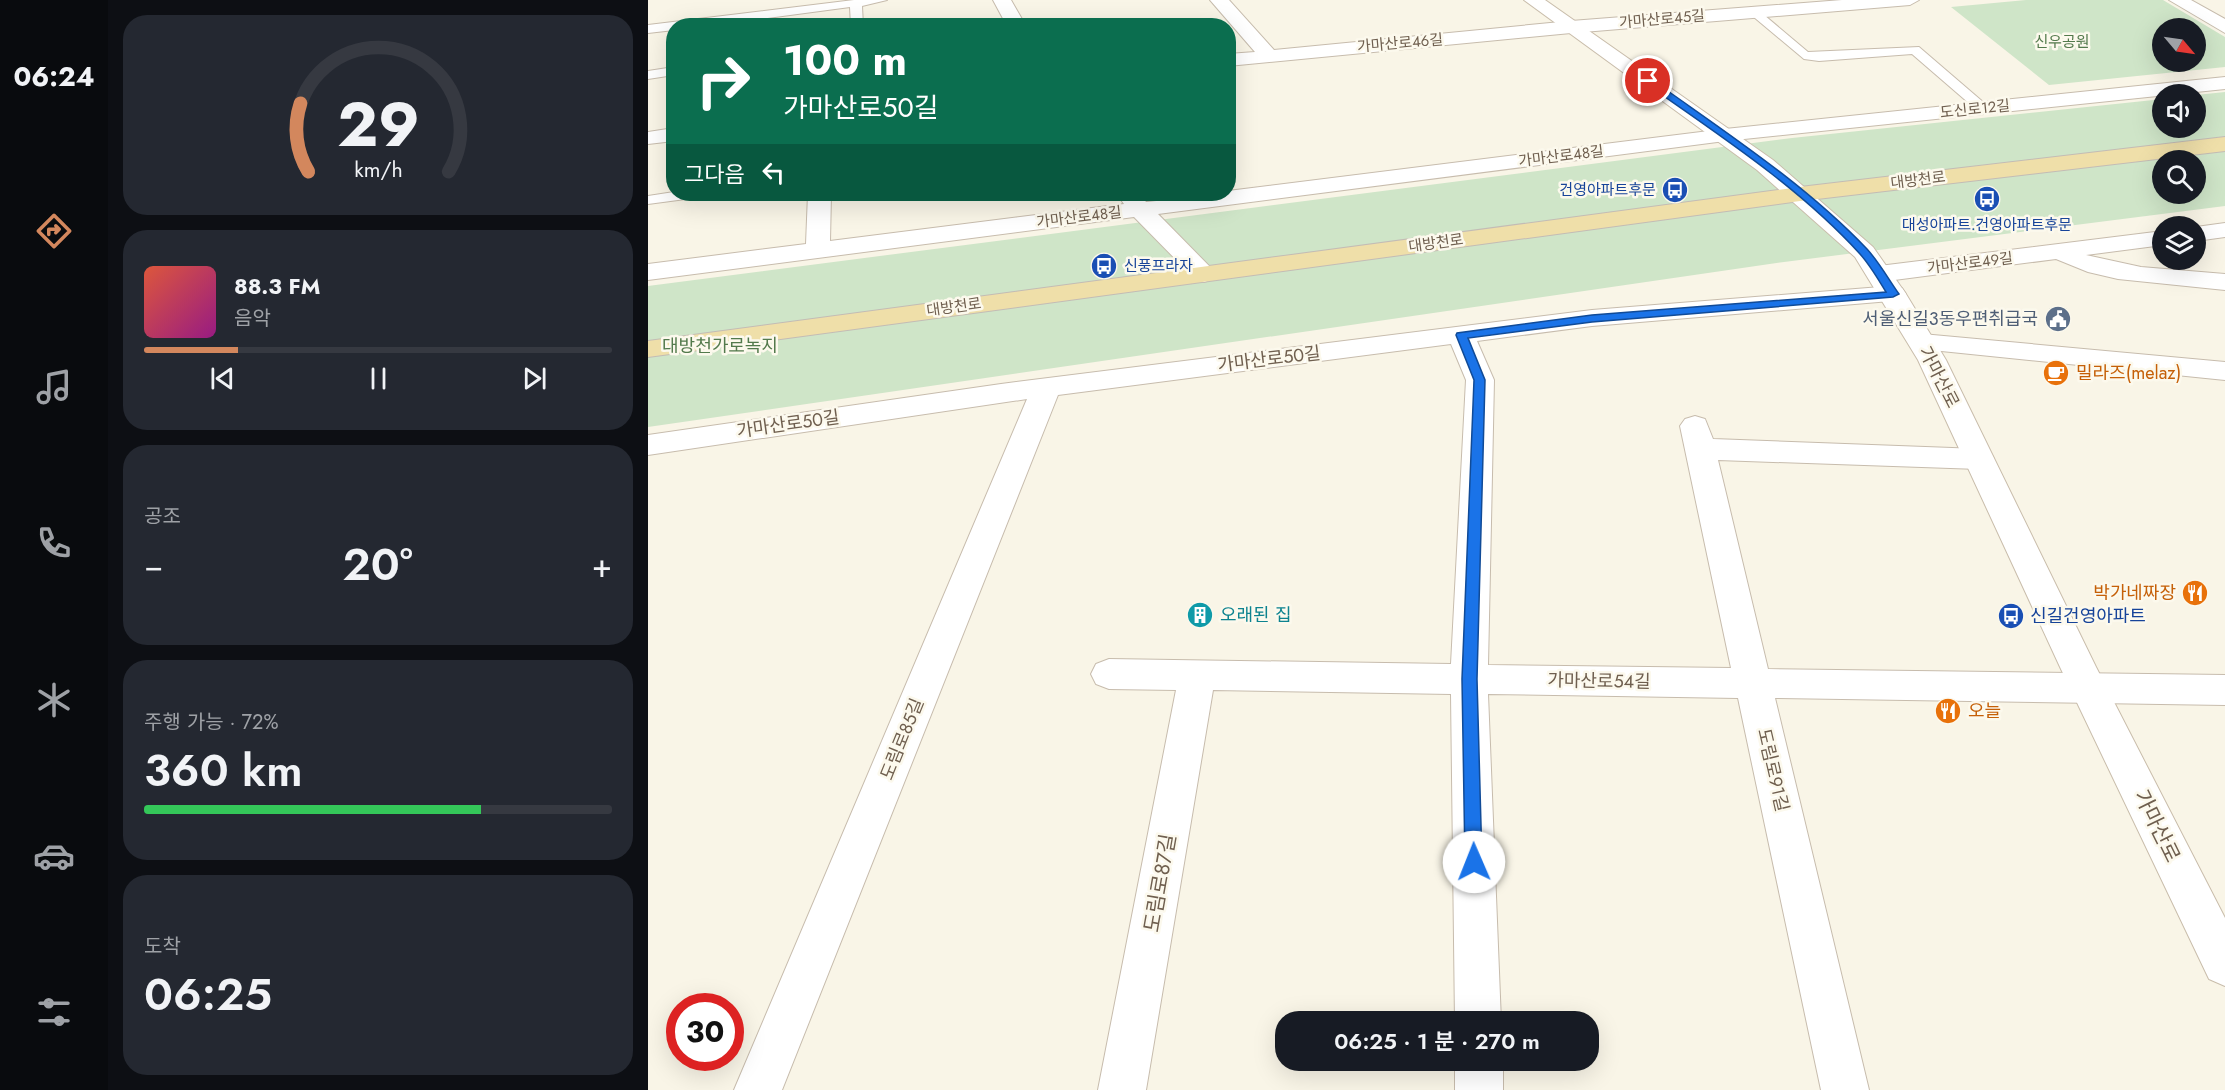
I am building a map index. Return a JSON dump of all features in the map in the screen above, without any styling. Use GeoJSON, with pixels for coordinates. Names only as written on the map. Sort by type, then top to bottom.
{"type":"FeatureCollection","features":[{"type":"Feature","properties":{"kind":"main road","name":"대방천로"},"geometry":{"type":"LineString","coordinates":[[648,349],[1800,194],[2225,144]]}},
{"type":"Feature","properties":{"kind":"street"},"geometry":{"type":"LineString","coordinates":[[1002,0],[1012,18]]}},
{"type":"Feature","properties":{"kind":"street"},"geometry":{"type":"LineString","coordinates":[[1219,0],[1235,18]]}},
{"type":"Feature","properties":{"kind":"street","name":"가마산로"},"geometry":{"type":"LineString","coordinates":[[1533,0],[1725,135],[1800,194],[1864,252],[1922,342],[2225,964]]}},
{"type":"Feature","properties":{"kind":"street","name":"가마산로45길"},"geometry":{"type":"LineString","coordinates":[[1571,27],[1847,3],[1910,0]]}},
{"type":"Feature","properties":{"kind":"street"},"geometry":{"type":"LineString","coordinates":[[2178,0],[2221,22]]}},
{"type":"Feature","properties":{"kind":"street"},"geometry":{"type":"LineString","coordinates":[[1236,19],[1269,56]]}},
{"type":"Feature","properties":{"kind":"street","name":"가마산로46길"},"geometry":{"type":"LineString","coordinates":[[1236,59],[1571,27]]}},
{"type":"Feature","properties":{"kind":"street","name":"도신로12길"},"geometry":{"type":"LineString","coordinates":[[1725,135],[2225,83]]}},
{"type":"Feature","properties":{"kind":"street"},"geometry":{"type":"LineString","coordinates":[[648,138],[666,135]]}},
{"type":"Feature","properties":{"kind":"street","name":"가마산로48길"},"geometry":{"type":"LineString","coordinates":[[1236,190],[1725,135]]}},
{"type":"Feature","properties":{"kind":"street"},"geometry":{"type":"LineString","coordinates":[[818,249],[819,201]]}},
{"type":"Feature","properties":{"kind":"street"},"geometry":{"type":"LineString","coordinates":[[1134,201],[1204,274]]}},
{"type":"Feature","properties":{"kind":"street","name":"가마산로48길"},"geometry":{"type":"LineString","coordinates":[[648,272],[818,249],[1134,201]]}},
{"type":"Feature","properties":{"kind":"street"},"geometry":{"type":"LineString","coordinates":[[2206,233],[2225,230]]}},
{"type":"Feature","properties":{"kind":"street","name":"가마산로49길"},"geometry":{"type":"LineString","coordinates":[[1886,284],[2061,251],[2152,239]]}},
{"type":"Feature","properties":{"kind":"street"},"geometry":{"type":"LineString","coordinates":[[2061,251],[2074,260],[2097,268],[2225,282]]}},
{"type":"Feature","properties":{"kind":"street","name":"가마산로50길"},"geometry":{"type":"LineString","coordinates":[[648,445],[1046,388],[1592,318],[1886,284]]}},
{"type":"Feature","properties":{"kind":"street"},"geometry":{"type":"LineString","coordinates":[[1461,335],[1479,380],[1469,679],[1478,1011]]}},
{"type":"Feature","properties":{"kind":"street"},"geometry":{"type":"LineString","coordinates":[[1922,342],[2225,371]]}},
{"type":"Feature","properties":{"kind":"street","name":"도림로85길"},"geometry":{"type":"LineString","coordinates":[[758,1090],[1046,388]]}},
{"type":"Feature","properties":{"kind":"street","name":"도림로91길"},"geometry":{"type":"LineString","coordinates":[[1845,1090],[1698,438],[1979,459]]}},
{"type":"Feature","properties":{"kind":"street","name":"가마산로54길"},"geometry":{"type":"LineString","coordinates":[[1109,674],[2089,688]]}},
{"type":"Feature","properties":{"kind":"street","name":"도림로87길"},"geometry":{"type":"LineString","coordinates":[[1122,1090],[1197,675]]}},
{"type":"Feature","properties":{"kind":"street"},"geometry":{"type":"LineString","coordinates":[[2089,688],[2225,690]]}},
{"type":"Feature","properties":{"kind":"street"},"geometry":{"type":"LineString","coordinates":[[1479,1071],[1479,1090]]}},
{"type":"Feature","properties":{"kind":"lane"},"geometry":{"type":"LineString","coordinates":[[737,18],[881,0]]}},
{"type":"Feature","properties":{"kind":"lane"},"geometry":{"type":"LineString","coordinates":[[856,3],[857,18]]}},
{"type":"Feature","properties":{"kind":"lane"},"geometry":{"type":"LineString","coordinates":[[1753,11],[1804,55],[1819,57],[1915,50],[1983,108]]}},
{"type":"Feature","properties":{"kind":"lane"},"geometry":{"type":"LineString","coordinates":[[648,29],[666,27]]}},
{"type":"Feature","properties":{"kind":"lane"},"geometry":{"type":"LineString","coordinates":[[648,75],[666,72]]}},
{"type":"Feature","properties":{"kind":"lane"},"geometry":{"type":"LineString","coordinates":[[648,200],[666,198]]}},
{"type":"Feature","properties":{"kind":"green space","name":"신우공원"},"geometry":{"type":"Polygon","coordinates":[[[2026,0],[2163,0],[2193,18],[2152,18],[2152,72],[2176,72],[2049,85],[1951,7],[2026,0]]]}},
{"type":"Feature","properties":{"kind":"green space","name":"신우공원"},"geometry":{"type":"Polygon","coordinates":[[[2206,26],[2225,37],[2225,67],[2206,69],[2206,26]]]}},
{"type":"Feature","properties":{"kind":"green space","name":"대방천가로녹지"},"geometry":{"type":"Polygon","coordinates":[[[2225,92],[2225,206],[1784,262],[648,427],[648,286],[1792,138],[2152,100],[2152,138],[2206,138],[2206,94],[2225,92]]]}},
{"type":"Feature","properties":{"kind":"place","name":"건영아파트후문"},"geometry":{"type":"Point","coordinates":[1675,190]}},
{"type":"Feature","properties":{"kind":"place","name":"대성아파트.건영아파트후문"},"geometry":{"type":"Point","coordinates":[1987,199]}},
{"type":"Feature","properties":{"kind":"place","name":"신풍프라자"},"geometry":{"type":"Point","coordinates":[1104,266]}},
{"type":"Feature","properties":{"kind":"place","name":"서울신길3동우편취급국"},"geometry":{"type":"Point","coordinates":[2058,319]}},
{"type":"Feature","properties":{"kind":"place","name":"밀라즈(melaz)"},"geometry":{"type":"Point","coordinates":[2056,373]}},
{"type":"Feature","properties":{"kind":"place","name":"박가네짜장"},"geometry":{"type":"Point","coordinates":[2195,593]}},
{"type":"Feature","properties":{"kind":"place","name":"오래된 집"},"geometry":{"type":"Point","coordinates":[1200,615]}},
{"type":"Feature","properties":{"kind":"place","name":"신길건영아파트"},"geometry":{"type":"Point","coordinates":[2011,616]}},
{"type":"Feature","properties":{"kind":"place","name":"오늘"},"geometry":{"type":"Point","coordinates":[1948,711]}},
{"type":"Feature","properties":{"kind":"route"},"geometry":{"type":"LineString","coordinates":[[1474,862],[1469,679],[1479,380],[1467,343],[1461,335],[1592,318],[1893,294],[1864,252],[1800,194],[1765,165],[1648,81]]}}]}
